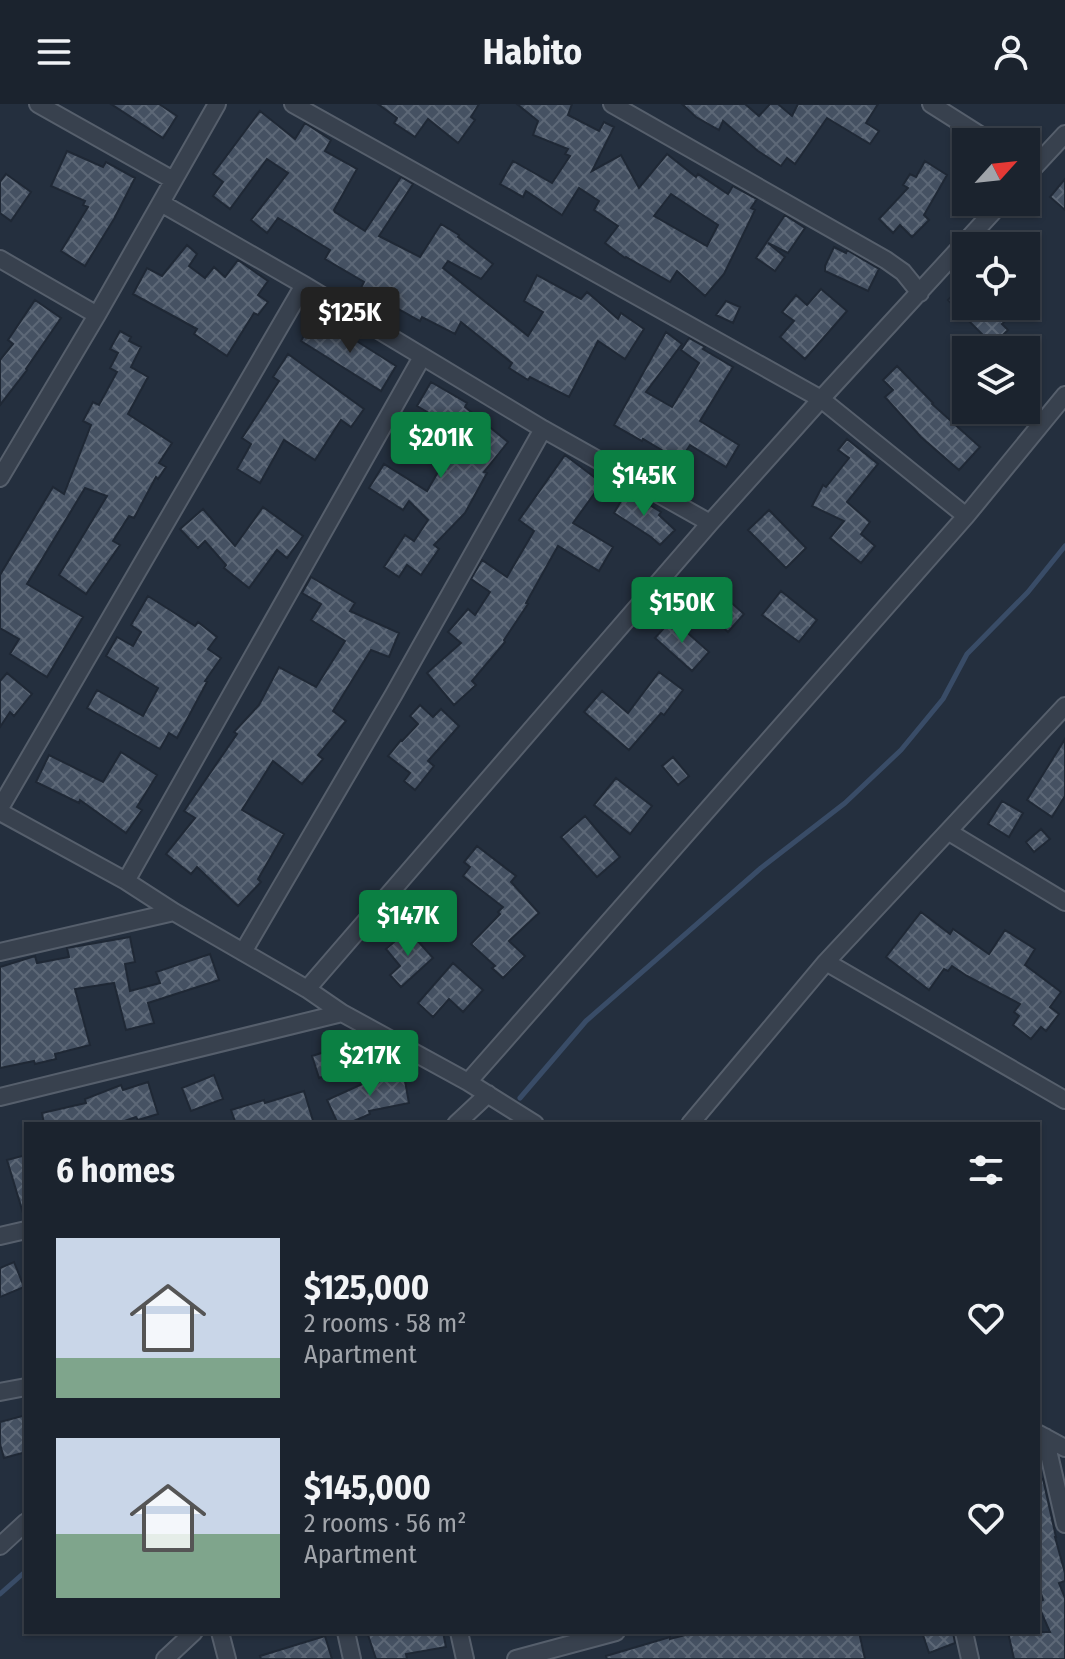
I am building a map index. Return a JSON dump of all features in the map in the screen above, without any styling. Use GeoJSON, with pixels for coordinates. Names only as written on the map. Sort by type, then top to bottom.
{"type":"FeatureCollection","features":[{"type":"Feature","properties":{"kind":"street"},"geometry":{"type":"LineString","coordinates":[[38,104],[173,180]]}},
{"type":"Feature","properties":{"kind":"street"},"geometry":{"type":"LineString","coordinates":[[0,478],[6,451],[97,315],[217,104]]}},
{"type":"Feature","properties":{"kind":"street"},"geometry":{"type":"LineString","coordinates":[[293,104],[821,399],[966,516]]}},
{"type":"Feature","properties":{"kind":"street"},"geometry":{"type":"LineString","coordinates":[[612,104],[886,260],[903,272],[920,293]]}},
{"type":"Feature","properties":{"kind":"street"},"geometry":{"type":"LineString","coordinates":[[931,104],[955,110],[975,128]]}},
{"type":"Feature","properties":{"kind":"street"},"geometry":{"type":"LineString","coordinates":[[1040,158],[1065,134]]}},
{"type":"Feature","properties":{"kind":"street"},"geometry":{"type":"LineString","coordinates":[[161,203],[543,429],[710,523]]}},
{"type":"Feature","properties":{"kind":"street"},"geometry":{"type":"LineString","coordinates":[[307,989],[710,523],[989,216]]}},
{"type":"Feature","properties":{"kind":"street"},"geometry":{"type":"LineString","coordinates":[[0,259],[97,315]]}},
{"type":"Feature","properties":{"kind":"street"},"geometry":{"type":"LineString","coordinates":[[304,285],[0,810],[126,881],[342,1013],[468,1082],[532,1122]]}},
{"type":"Feature","properties":{"kind":"street"},"geometry":{"type":"LineString","coordinates":[[126,881],[422,357]]}},
{"type":"Feature","properties":{"kind":"street"},"geometry":{"type":"LineString","coordinates":[[468,1082],[966,516],[1065,395]]}},
{"type":"Feature","properties":{"kind":"street"},"geometry":{"type":"LineString","coordinates":[[243,952],[543,429]]}},
{"type":"Feature","properties":{"kind":"street"},"geometry":{"type":"LineString","coordinates":[[692,1122],[826,962],[1063,713]]}},
{"type":"Feature","properties":{"kind":"street"},"geometry":{"type":"LineString","coordinates":[[949,832],[1065,902]]}},
{"type":"Feature","properties":{"kind":"street"},"geometry":{"type":"LineString","coordinates":[[0,952],[174,912]]}},
{"type":"Feature","properties":{"kind":"street"},"geometry":{"type":"LineString","coordinates":[[826,962],[1065,1100]]}},
{"type":"Feature","properties":{"kind":"street"},"geometry":{"type":"LineString","coordinates":[[0,1097],[342,1013]]}},
{"type":"Feature","properties":{"kind":"street"},"geometry":{"type":"LineString","coordinates":[[458,1122],[488,1094]]}},
{"type":"Feature","properties":{"kind":"street"},"geometry":{"type":"LineString","coordinates":[[0,1236],[24,1230]]}},
{"type":"Feature","properties":{"kind":"street"},"geometry":{"type":"LineString","coordinates":[[0,1392],[24,1387]]}},
{"type":"Feature","properties":{"kind":"street"},"geometry":{"type":"LineString","coordinates":[[1042,1435],[1065,1448]]}},
{"type":"Feature","properties":{"kind":"street"},"geometry":{"type":"LineString","coordinates":[[1042,1435],[1065,1524]]}},
{"type":"Feature","properties":{"kind":"street"},"geometry":{"type":"LineString","coordinates":[[0,1530],[22,1525]]}},
{"type":"Feature","properties":{"kind":"street"},"geometry":{"type":"LineString","coordinates":[[0,1546],[22,1525]]}},
{"type":"Feature","properties":{"kind":"street"},"geometry":{"type":"LineString","coordinates":[[165,1659],[192,1634]]}},
{"type":"Feature","properties":{"kind":"street"},"geometry":{"type":"LineString","coordinates":[[221,1634],[227,1659]]}},
{"type":"Feature","properties":{"kind":"street"},"geometry":{"type":"LineString","coordinates":[[346,1634],[352,1659]]}},
{"type":"Feature","properties":{"kind":"street"},"geometry":{"type":"LineString","coordinates":[[459,1634],[465,1659]]}},
{"type":"Feature","properties":{"kind":"street"},"geometry":{"type":"LineString","coordinates":[[516,1659],[605,1634]]}},
{"type":"Feature","properties":{"kind":"street"},"geometry":{"type":"LineString","coordinates":[[964,1634],[970,1659]]}},
{"type":"Feature","properties":{"kind":"building"},"geometry":{"type":"Polygon","coordinates":[[[111,104],[159,104],[177,116],[163,138],[111,104]]]}},
{"type":"Feature","properties":{"kind":"building"},"geometry":{"type":"Polygon","coordinates":[[[378,104],[479,104],[471,117],[475,120],[458,143],[428,119],[415,137],[394,123],[397,118],[378,104]]]}},
{"type":"Feature","properties":{"kind":"building"},"geometry":{"type":"Polygon","coordinates":[[[517,104],[572,104],[568,115],[599,131],[604,122],[614,127],[592,171],[621,155],[639,188],[667,154],[696,177],[698,174],[728,194],[733,186],[757,199],[751,208],[755,210],[724,274],[705,296],[677,271],[670,282],[625,258],[605,243],[618,226],[594,210],[599,201],[579,188],[562,215],[526,191],[523,197],[500,184],[513,161],[552,183],[570,156],[565,154],[568,149],[533,135],[538,121],[517,104]],[[671,194],[654,216],[707,246],[718,225],[671,194]]]}},
{"type":"Feature","properties":{"kind":"building"},"geometry":{"type":"Polygon","coordinates":[[[682,104],[745,104],[759,116],[770,104],[778,104],[792,116],[798,104],[878,104],[866,123],[879,131],[870,144],[827,118],[795,164],[787,158],[781,166],[723,121],[719,130],[696,117],[682,104]]]}},
{"type":"Feature","properties":{"kind":"building"},"geometry":{"type":"Polygon","coordinates":[[[260,111],[295,139],[305,123],[331,140],[325,151],[357,169],[334,210],[365,231],[401,177],[413,184],[379,236],[420,257],[441,224],[459,235],[493,264],[481,279],[448,261],[443,268],[528,336],[543,312],[524,301],[537,275],[581,299],[587,292],[618,319],[621,313],[644,329],[625,359],[598,341],[569,397],[530,377],[528,380],[509,368],[512,363],[461,322],[455,334],[422,317],[420,321],[361,288],[364,282],[325,259],[330,250],[278,218],[267,233],[251,220],[288,173],[267,159],[230,209],[213,196],[223,182],[213,174],[260,111]]]}},
{"type":"Feature","properties":{"kind":"building"},"geometry":{"type":"Polygon","coordinates":[[[67,151],[103,167],[106,162],[135,178],[85,266],[61,251],[88,207],[83,205],[85,201],[51,186],[67,151]]]}},
{"type":"Feature","properties":{"kind":"building"},"geometry":{"type":"Polygon","coordinates":[[[925,161],[947,175],[924,215],[929,220],[912,237],[900,225],[893,233],[879,219],[908,188],[903,185],[910,174],[916,177],[925,161]]]}},
{"type":"Feature","properties":{"kind":"building"},"geometry":{"type":"Polygon","coordinates":[[[6,174],[31,192],[11,221],[0,213],[0,182],[6,174]]]}},
{"type":"Feature","properties":{"kind":"building"},"geometry":{"type":"Polygon","coordinates":[[[1065,179],[1065,210],[1050,197],[1065,179]]]}},
{"type":"Feature","properties":{"kind":"building"},"geometry":{"type":"Polygon","coordinates":[[[785,215],[805,228],[788,253],[768,243],[785,257],[775,271],[756,258],[785,215]]]}},
{"type":"Feature","properties":{"kind":"building"},"geometry":{"type":"Polygon","coordinates":[[[187,245],[197,254],[189,266],[205,278],[214,267],[225,277],[238,260],[268,281],[258,295],[268,302],[258,315],[254,313],[227,356],[194,334],[197,329],[133,294],[147,268],[162,276],[187,245]]]}},
{"type":"Feature","properties":{"kind":"building"},"geometry":{"type":"Polygon","coordinates":[[[834,247],[846,253],[847,250],[879,269],[868,291],[825,271],[834,247]]]}},
{"type":"Feature","properties":{"kind":"building"},"geometry":{"type":"Polygon","coordinates":[[[821,289],[847,311],[805,359],[780,337],[794,321],[782,312],[796,295],[807,305],[821,289]]]}},
{"type":"Feature","properties":{"kind":"building"},"geometry":{"type":"Polygon","coordinates":[[[35,300],[61,318],[0,405],[0,360],[13,344],[8,340],[35,300]]]}},
{"type":"Feature","properties":{"kind":"building"},"geometry":{"type":"Polygon","coordinates":[[[726,301],[740,307],[733,323],[716,315],[726,301]]]}},
{"type":"Feature","properties":{"kind":"building"},"geometry":{"type":"Polygon","coordinates":[[[968,320],[1006,320],[1002,324],[1008,330],[1002,336],[984,336],[968,320]]]}},
{"type":"Feature","properties":{"kind":"building"},"geometry":{"type":"Polygon","coordinates":[[[312,321],[353,343],[355,340],[396,366],[381,391],[301,341],[312,321]]]}},
{"type":"Feature","properties":{"kind":"building"},"geometry":{"type":"Polygon","coordinates":[[[120,331],[131,337],[129,341],[141,347],[131,367],[148,377],[128,414],[172,443],[159,463],[166,467],[158,479],[156,477],[134,518],[129,516],[113,541],[120,545],[86,594],[59,575],[107,496],[85,488],[27,584],[83,617],[47,677],[10,654],[19,639],[0,628],[0,575],[53,487],[64,494],[91,425],[83,421],[93,402],[99,405],[117,372],[110,368],[118,353],[110,349],[120,331]]]}},
{"type":"Feature","properties":{"kind":"building"},"geometry":{"type":"Polygon","coordinates":[[[666,332],[682,344],[646,392],[672,407],[699,363],[681,350],[689,338],[733,367],[700,421],[739,445],[726,467],[690,445],[680,461],[614,425],[666,332]]]}},
{"type":"Feature","properties":{"kind":"building"},"geometry":{"type":"Polygon","coordinates":[[[288,354],[364,409],[351,427],[341,420],[315,460],[284,440],[260,483],[237,469],[251,444],[242,438],[279,381],[273,377],[288,354]]]}},
{"type":"Feature","properties":{"kind":"building"},"geometry":{"type":"Polygon","coordinates":[[[897,366],[952,424],[980,447],[959,470],[921,437],[885,397],[893,390],[883,380],[897,366]]]}},
{"type":"Feature","properties":{"kind":"building"},"geometry":{"type":"Polygon","coordinates":[[[431,382],[467,403],[465,407],[508,442],[484,472],[487,473],[465,513],[434,545],[439,549],[421,575],[407,565],[399,577],[384,567],[405,535],[414,541],[428,520],[409,501],[403,510],[369,488],[384,464],[427,491],[461,432],[417,406],[431,382]]]}},
{"type":"Feature","properties":{"kind":"building"},"geometry":{"type":"Polygon","coordinates":[[[847,439],[878,464],[847,502],[870,522],[861,534],[875,546],[861,563],[830,538],[844,521],[812,506],[823,485],[826,487],[849,458],[838,450],[847,439]]]}},
{"type":"Feature","properties":{"kind":"building"},"geometry":{"type":"Polygon","coordinates":[[[565,455],[602,483],[573,523],[613,547],[599,571],[558,546],[505,642],[472,681],[476,685],[454,705],[427,673],[461,643],[448,632],[468,609],[475,615],[490,592],[471,579],[482,560],[507,577],[534,531],[519,520],[565,455]]]}},
{"type":"Feature","properties":{"kind":"building"},"geometry":{"type":"Polygon","coordinates":[[[627,491],[661,512],[659,515],[675,530],[660,545],[614,513],[627,491]]]}},
{"type":"Feature","properties":{"kind":"building"},"geometry":{"type":"Polygon","coordinates":[[[263,507],[303,536],[287,558],[277,550],[249,588],[224,568],[226,565],[205,541],[198,548],[180,529],[203,509],[235,546],[263,507]]]}},
{"type":"Feature","properties":{"kind":"building"},"geometry":{"type":"Polygon","coordinates":[[[769,510],[806,548],[786,568],[748,530],[769,510]]]}},
{"type":"Feature","properties":{"kind":"building"},"geometry":{"type":"Polygon","coordinates":[[[311,577],[355,603],[350,611],[399,633],[389,657],[371,650],[333,711],[346,721],[318,755],[323,759],[302,784],[273,761],[242,810],[284,834],[258,879],[261,882],[238,906],[197,867],[191,874],[166,854],[195,818],[184,811],[237,734],[234,732],[259,705],[279,667],[316,687],[345,641],[311,620],[321,604],[302,593],[311,577]]]}},
{"type":"Feature","properties":{"kind":"building"},"geometry":{"type":"Polygon","coordinates":[[[705,579],[744,614],[728,632],[689,597],[705,579]]]}},
{"type":"Feature","properties":{"kind":"building"},"geometry":{"type":"Polygon","coordinates":[[[781,591],[817,620],[799,642],[762,615],[781,591]]]}},
{"type":"Feature","properties":{"kind":"building"},"geometry":{"type":"Polygon","coordinates":[[[148,596],[195,626],[198,622],[217,637],[208,649],[221,658],[205,681],[177,738],[169,733],[160,749],[87,708],[97,690],[143,716],[158,688],[106,656],[117,637],[133,646],[141,632],[131,625],[148,596]]]}},
{"type":"Feature","properties":{"kind":"building"},"geometry":{"type":"Polygon","coordinates":[[[672,619],[709,652],[692,671],[655,638],[672,619]]]}},
{"type":"Feature","properties":{"kind":"building"},"geometry":{"type":"Polygon","coordinates":[[[659,672],[683,690],[664,715],[661,713],[629,750],[584,712],[602,691],[628,713],[659,672]]]}},
{"type":"Feature","properties":{"kind":"building"},"geometry":{"type":"Polygon","coordinates":[[[7,673],[32,694],[14,716],[10,712],[0,727],[0,681],[7,673]]]}},
{"type":"Feature","properties":{"kind":"building"},"geometry":{"type":"Polygon","coordinates":[[[420,705],[433,717],[441,709],[459,726],[428,761],[434,766],[415,790],[404,781],[410,773],[388,756],[418,724],[410,716],[420,705]]]}},
{"type":"Feature","properties":{"kind":"building"},"geometry":{"type":"Polygon","coordinates":[[[1065,739],[1065,796],[1052,817],[1027,800],[1065,739]]]}},
{"type":"Feature","properties":{"kind":"building"},"geometry":{"type":"Polygon","coordinates":[[[121,752],[157,775],[137,807],[142,810],[126,833],[80,800],[79,803],[36,782],[49,755],[103,782],[121,752]]]}},
{"type":"Feature","properties":{"kind":"building"},"geometry":{"type":"Polygon","coordinates":[[[673,757],[689,776],[678,785],[662,766],[673,757]]]}},
{"type":"Feature","properties":{"kind":"building"},"geometry":{"type":"Polygon","coordinates":[[[616,778],[652,806],[630,834],[594,805],[616,778]]]}},
{"type":"Feature","properties":{"kind":"building"},"geometry":{"type":"Polygon","coordinates":[[[1002,801],[1023,813],[1009,837],[988,824],[1002,801]]]}},
{"type":"Feature","properties":{"kind":"building"},"geometry":{"type":"Polygon","coordinates":[[[585,816],[620,857],[597,877],[561,837],[585,816]]]}},
{"type":"Feature","properties":{"kind":"building"},"geometry":{"type":"Polygon","coordinates":[[[1041,829],[1050,839],[1034,852],[1026,842],[1041,829]]]}},
{"type":"Feature","properties":{"kind":"building"},"geometry":{"type":"Polygon","coordinates":[[[477,846],[516,876],[511,882],[539,913],[509,941],[525,956],[503,978],[471,944],[503,907],[463,876],[470,867],[464,862],[477,846]]]}},
{"type":"Feature","properties":{"kind":"building"},"geometry":{"type":"Polygon","coordinates":[[[921,912],[950,934],[953,929],[989,954],[1005,930],[1035,949],[1025,965],[1061,992],[1050,1007],[1059,1014],[1046,1031],[1041,1027],[1031,1039],[1013,1025],[1019,1016],[1014,1012],[1020,1004],[952,966],[948,971],[944,969],[929,990],[886,957],[921,912]]]}},
{"type":"Feature","properties":{"kind":"building"},"geometry":{"type":"Polygon","coordinates":[[[408,930],[433,958],[401,987],[390,975],[400,966],[386,949],[408,930]]]}},
{"type":"Feature","properties":{"kind":"building"},"geometry":{"type":"Polygon","coordinates":[[[130,937],[135,962],[125,964],[130,991],[160,983],[156,972],[210,954],[219,980],[148,1003],[154,1023],[126,1030],[114,983],[75,989],[90,1045],[55,1054],[56,1059],[0,1068],[0,967],[35,956],[37,963],[69,957],[67,948],[130,937]]]}},
{"type":"Feature","properties":{"kind":"building"},"geometry":{"type":"Polygon","coordinates":[[[453,963],[483,990],[463,1012],[449,999],[433,1017],[418,1003],[453,963]]]}},
{"type":"Feature","properties":{"kind":"building"},"geometry":{"type":"Polygon","coordinates":[[[356,1042],[363,1063],[319,1078],[312,1056],[356,1042]]]}},
{"type":"Feature","properties":{"kind":"building"},"geometry":{"type":"Polygon","coordinates":[[[403,1070],[409,1103],[369,1111],[370,1114],[352,1122],[337,1122],[327,1100],[382,1075],[403,1070]]]}},
{"type":"Feature","properties":{"kind":"building"},"geometry":{"type":"Polygon","coordinates":[[[214,1075],[223,1099],[191,1111],[182,1088],[214,1075]]]}},
{"type":"Feature","properties":{"kind":"building"},"geometry":{"type":"Polygon","coordinates":[[[148,1082],[158,1114],[122,1122],[44,1122],[42,1113],[86,1103],[85,1099],[121,1085],[123,1090],[148,1082]]]}},
{"type":"Feature","properties":{"kind":"building"},"geometry":{"type":"Polygon","coordinates":[[[304,1091],[313,1122],[235,1122],[231,1110],[264,1100],[265,1103],[304,1091]]]}},
{"type":"Feature","properties":{"kind":"building"},"geometry":{"type":"Polygon","coordinates":[[[24,1156],[24,1213],[23,1213],[7,1160],[24,1156]]]}},
{"type":"Feature","properties":{"kind":"building"},"geometry":{"type":"Polygon","coordinates":[[[14,1262],[24,1287],[0,1297],[0,1268],[14,1262]]]}},
{"type":"Feature","properties":{"kind":"building"},"geometry":{"type":"Polygon","coordinates":[[[24,1416],[24,1453],[4,1458],[0,1444],[0,1422],[24,1416]]]}},
{"type":"Feature","properties":{"kind":"building"},"geometry":{"type":"Polygon","coordinates":[[[1043,1479],[1065,1573],[1065,1581],[1059,1583],[1065,1598],[1065,1659],[1014,1659],[1008,1634],[1050,1632],[1040,1610],[1040,1601],[1043,1600],[1040,1590],[1040,1480],[1043,1479]]]}},
{"type":"Feature","properties":{"kind":"building"},"geometry":{"type":"Polygon","coordinates":[[[368,1634],[443,1634],[446,1647],[406,1654],[407,1659],[376,1659],[368,1634]]]}},
{"type":"Feature","properties":{"kind":"building"},"geometry":{"type":"Polygon","coordinates":[[[689,1634],[859,1634],[865,1659],[607,1659],[606,1656],[689,1634]]]}},
{"type":"Feature","properties":{"kind":"building"},"geometry":{"type":"Polygon","coordinates":[[[923,1634],[953,1634],[955,1643],[929,1653],[923,1634]]]}},
{"type":"Feature","properties":{"kind":"building"},"geometry":{"type":"Polygon","coordinates":[[[325,1636],[332,1659],[261,1659],[260,1656],[325,1636]]]}},
{"type":"Feature","properties":{"kind":"waterway"},"geometry":{"type":"LineString","coordinates":[[520,1098],[586,1021],[761,868],[845,803],[901,750],[943,699],[967,654],[1028,592],[1065,546]]}},
{"type":"Feature","properties":{"kind":"waterway"},"geometry":{"type":"LineString","coordinates":[[0,1594],[24,1573]]}}]}
